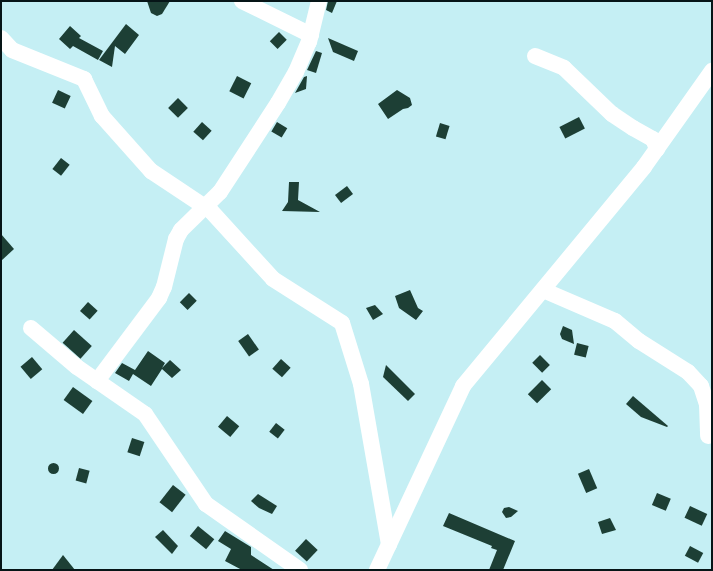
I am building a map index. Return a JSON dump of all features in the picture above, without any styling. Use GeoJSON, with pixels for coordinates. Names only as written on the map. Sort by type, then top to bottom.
{"type":"FeatureCollection","features":[{"type":"Feature","properties":{"kind":"street"},"geometry":{"type":"LineString","coordinates":[[242,1],[311,35]]}},
{"type":"Feature","properties":{"kind":"street"},"geometry":{"type":"LineString","coordinates":[[97,381],[159,298],[164,287],[176,239],[182,230],[220,192],[234,173],[278,103],[296,72],[311,35],[319,1]]}},
{"type":"Feature","properties":{"kind":"street"},"geometry":{"type":"LineString","coordinates":[[1,38],[12,50],[84,79],[102,116],[151,171],[211,211],[272,279],[342,323],[361,384],[389,545]]}},
{"type":"Feature","properties":{"kind":"street"},"geometry":{"type":"LineString","coordinates":[[535,56],[564,68],[612,114],[653,139],[656,149]]}},
{"type":"Feature","properties":{"kind":"street"},"geometry":{"type":"LineString","coordinates":[[378,570],[463,386],[644,167],[712,71]]}},
{"type":"Feature","properties":{"kind":"street"},"geometry":{"type":"LineString","coordinates":[[543,290],[616,321],[639,341],[688,372],[701,386],[707,404],[708,436]]}},
{"type":"Feature","properties":{"kind":"street"},"geometry":{"type":"LineString","coordinates":[[30,328],[77,367],[145,414],[206,504],[299,570]]}},
{"type":"Feature","properties":{"kind":"building"},"geometry":{"type":"Polygon","coordinates":[[[147,1],[170,1],[162,14],[157,16],[151,13],[147,1]]]}},
{"type":"Feature","properties":{"kind":"building"},"geometry":{"type":"Polygon","coordinates":[[[328,1],[337,1],[332,13],[326,10],[328,1]]]}},
{"type":"Feature","properties":{"kind":"building"},"geometry":{"type":"Polygon","coordinates":[[[126,24],[139,35],[125,54],[115,46],[112,67],[99,60],[126,24]]]}},
{"type":"Feature","properties":{"kind":"building"},"geometry":{"type":"Polygon","coordinates":[[[70,26],[81,36],[79,38],[103,51],[98,60],[73,46],[70,49],[59,39],[70,26]]]}},
{"type":"Feature","properties":{"kind":"building"},"geometry":{"type":"Polygon","coordinates":[[[279,32],[287,40],[278,49],[270,41],[279,32]]]}},
{"type":"Feature","properties":{"kind":"building"},"geometry":{"type":"Polygon","coordinates":[[[328,38],[358,51],[354,61],[333,52],[328,38]]]}},
{"type":"Feature","properties":{"kind":"building"},"geometry":{"type":"Polygon","coordinates":[[[316,51],[322,53],[316,73],[307,70],[316,51]]]}},
{"type":"Feature","properties":{"kind":"building"},"geometry":{"type":"Polygon","coordinates":[[[237,76],[251,83],[244,98],[229,91],[237,76]]]}},
{"type":"Feature","properties":{"kind":"building"},"geometry":{"type":"Polygon","coordinates":[[[307,76],[306,89],[295,93],[304,77],[307,76]]]}},
{"type":"Feature","properties":{"kind":"building"},"geometry":{"type":"Polygon","coordinates":[[[58,90],[71,96],[65,109],[52,103],[58,90]]]}},
{"type":"Feature","properties":{"kind":"building"},"geometry":{"type":"Polygon","coordinates":[[[397,90],[410,98],[412,105],[388,119],[378,104],[397,90]]]}},
{"type":"Feature","properties":{"kind":"building"},"geometry":{"type":"Polygon","coordinates":[[[178,98],[188,108],[178,118],[168,108],[178,98]]]}},
{"type":"Feature","properties":{"kind":"building"},"geometry":{"type":"Polygon","coordinates":[[[579,117],[585,129],[565,139],[559,127],[579,117]]]}},
{"type":"Feature","properties":{"kind":"building"},"geometry":{"type":"Polygon","coordinates":[[[202,122],[212,131],[203,140],[193,132],[202,122]]]}},
{"type":"Feature","properties":{"kind":"building"},"geometry":{"type":"Polygon","coordinates":[[[277,122],[287,128],[282,138],[271,131],[277,122]]]}},
{"type":"Feature","properties":{"kind":"building"},"geometry":{"type":"Polygon","coordinates":[[[440,123],[450,126],[445,139],[436,136],[440,123]]]}},
{"type":"Feature","properties":{"kind":"building"},"geometry":{"type":"Polygon","coordinates":[[[61,158],[70,165],[61,176],[52,169],[61,158]]]}},
{"type":"Feature","properties":{"kind":"building"},"geometry":{"type":"Polygon","coordinates":[[[289,182],[299,182],[298,200],[320,212],[282,211],[288,202],[289,182]]]}},
{"type":"Feature","properties":{"kind":"building"},"geometry":{"type":"Polygon","coordinates":[[[347,186],[353,194],[341,203],[335,195],[347,186]]]}},
{"type":"Feature","properties":{"kind":"building"},"geometry":{"type":"Polygon","coordinates":[[[1,234],[14,249],[1,261],[1,234]]]}},
{"type":"Feature","properties":{"kind":"building"},"geometry":{"type":"Polygon","coordinates":[[[410,290],[418,308],[423,311],[416,320],[399,308],[395,296],[410,290]]]}},
{"type":"Feature","properties":{"kind":"building"},"geometry":{"type":"Polygon","coordinates":[[[189,293],[197,301],[188,310],[180,302],[189,293]]]}},
{"type":"Feature","properties":{"kind":"building"},"geometry":{"type":"Polygon","coordinates":[[[88,302],[98,311],[90,320],[80,311],[88,302]]]}},
{"type":"Feature","properties":{"kind":"building"},"geometry":{"type":"Polygon","coordinates":[[[375,305],[383,314],[373,320],[366,308],[375,305]]]}},
{"type":"Feature","properties":{"kind":"building"},"geometry":{"type":"Polygon","coordinates":[[[563,326],[572,330],[574,344],[562,339],[560,334],[563,326]]]}},
{"type":"Feature","properties":{"kind":"building"},"geometry":{"type":"Polygon","coordinates":[[[74,330],[92,346],[80,359],[63,343],[74,330]]]}},
{"type":"Feature","properties":{"kind":"building"},"geometry":{"type":"Polygon","coordinates":[[[248,334],[259,350],[249,356],[238,341],[248,334]]]}},
{"type":"Feature","properties":{"kind":"building"},"geometry":{"type":"Polygon","coordinates":[[[577,343],[589,346],[586,358],[574,355],[577,343]]]}},
{"type":"Feature","properties":{"kind":"building"},"geometry":{"type":"Polygon","coordinates":[[[148,351],[165,363],[162,368],[170,360],[181,370],[172,378],[162,369],[151,386],[133,374],[129,381],[115,373],[122,363],[135,370],[148,351]]]}},
{"type":"Feature","properties":{"kind":"building"},"geometry":{"type":"Polygon","coordinates":[[[540,355],[550,365],[542,373],[532,363],[540,355]]]}},
{"type":"Feature","properties":{"kind":"building"},"geometry":{"type":"Polygon","coordinates":[[[32,357],[42,369],[31,379],[21,367],[32,357]]]}},
{"type":"Feature","properties":{"kind":"building"},"geometry":{"type":"Polygon","coordinates":[[[281,359],[291,368],[282,377],[272,369],[281,359]]]}},
{"type":"Feature","properties":{"kind":"building"},"geometry":{"type":"Polygon","coordinates":[[[386,365],[415,394],[408,401],[383,377],[386,365]]]}},
{"type":"Feature","properties":{"kind":"building"},"geometry":{"type":"Polygon","coordinates":[[[542,380],[551,389],[537,403],[528,394],[542,380]]]}},
{"type":"Feature","properties":{"kind":"building"},"geometry":{"type":"Polygon","coordinates":[[[73,387],[92,401],[83,414],[64,400],[73,387]]]}},
{"type":"Feature","properties":{"kind":"building"},"geometry":{"type":"Polygon","coordinates":[[[633,396],[668,426],[667,427],[641,417],[626,404],[633,396]]]}},
{"type":"Feature","properties":{"kind":"building"},"geometry":{"type":"Polygon","coordinates":[[[227,416],[239,426],[230,437],[218,427],[227,416]]]}},
{"type":"Feature","properties":{"kind":"building"},"geometry":{"type":"Polygon","coordinates":[[[276,423],[285,430],[278,438],[269,432],[276,423]]]}},
{"type":"Feature","properties":{"kind":"building"},"geometry":{"type":"Polygon","coordinates":[[[132,438],[144,442],[140,456],[127,452],[132,438]]]}},
{"type":"Feature","properties":{"kind":"building"},"geometry":{"type":"Polygon","coordinates":[[[53,462],[57,464],[59,468],[57,472],[53,474],[49,472],[47,468],[49,464],[53,462]]]}},
{"type":"Feature","properties":{"kind":"building"},"geometry":{"type":"Polygon","coordinates":[[[79,468],[90,471],[86,483],[76,481],[79,468]]]}},
{"type":"Feature","properties":{"kind":"building"},"geometry":{"type":"Polygon","coordinates":[[[589,469],[597,488],[586,493],[578,474],[589,469]]]}},
{"type":"Feature","properties":{"kind":"building"},"geometry":{"type":"Polygon","coordinates":[[[173,485],[186,495],[172,512],[159,502],[173,485]]]}},
{"type":"Feature","properties":{"kind":"building"},"geometry":{"type":"Polygon","coordinates":[[[657,493],[671,499],[666,511],[652,505],[657,493]]]}},
{"type":"Feature","properties":{"kind":"building"},"geometry":{"type":"Polygon","coordinates":[[[258,494],[277,506],[272,514],[259,508],[251,501],[258,494]]]}},
{"type":"Feature","properties":{"kind":"building"},"geometry":{"type":"Polygon","coordinates":[[[690,506],[707,514],[702,526],[685,518],[690,506]]]}},
{"type":"Feature","properties":{"kind":"building"},"geometry":{"type":"Polygon","coordinates":[[[509,507],[518,511],[511,517],[506,518],[502,512],[504,508],[509,507]]]}},
{"type":"Feature","properties":{"kind":"building"},"geometry":{"type":"Polygon","coordinates":[[[449,513],[515,541],[503,570],[489,570],[497,550],[491,548],[492,546],[443,526],[449,513]]]}},
{"type":"Feature","properties":{"kind":"building"},"geometry":{"type":"Polygon","coordinates":[[[610,518],[616,530],[602,534],[598,522],[610,518]]]}},
{"type":"Feature","properties":{"kind":"building"},"geometry":{"type":"Polygon","coordinates":[[[198,526],[214,539],[206,549],[190,536],[198,526]]]}},
{"type":"Feature","properties":{"kind":"building"},"geometry":{"type":"Polygon","coordinates":[[[163,530],[178,546],[172,554],[155,537],[163,530]]]}},
{"type":"Feature","properties":{"kind":"building"},"geometry":{"type":"Polygon","coordinates":[[[225,531],[251,547],[251,555],[274,570],[242,570],[225,561],[231,549],[218,541],[225,531]]]}},
{"type":"Feature","properties":{"kind":"building"},"geometry":{"type":"Polygon","coordinates":[[[306,539],[318,550],[307,562],[295,551],[306,539]]]}},
{"type":"Feature","properties":{"kind":"building"},"geometry":{"type":"Polygon","coordinates":[[[690,546],[703,553],[698,563],[685,556],[690,546]]]}},
{"type":"Feature","properties":{"kind":"building"},"geometry":{"type":"Polygon","coordinates":[[[63,555],[75,570],[52,570],[63,555]]]}}]}
